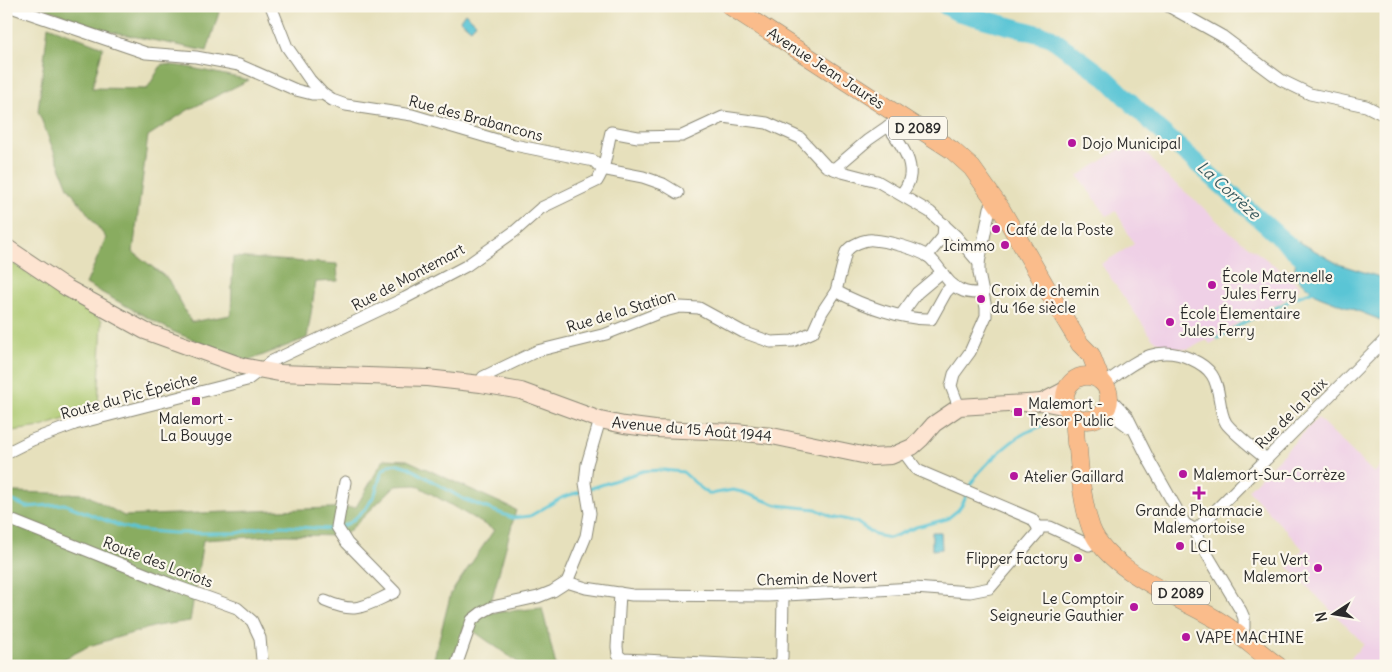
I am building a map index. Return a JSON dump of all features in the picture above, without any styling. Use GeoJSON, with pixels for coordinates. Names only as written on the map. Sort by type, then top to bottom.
{"type":"FeatureCollection","features":[{"type":"Feature","properties":{"kind":"main road","name":"Avenue Jean Jaurès"},"geometry":{"type":"LineString","coordinates":[[730,6],[894,121],[952,150],[964,160],[977,174],[998,204],[1080,344],[1091,356],[1105,387]]}},
{"type":"Feature","properties":{"kind":"main road","name":"Avenue du 15 Août 1944"},"geometry":{"type":"LineString","coordinates":[[6,247],[68,288],[145,331],[242,366],[280,373],[427,378],[481,384],[521,391],[600,420],[655,429],[709,430],[772,436],[872,457],[891,456],[903,451]]}},
{"type":"Feature","properties":{"kind":"main road","name":"Avenue Jean Jaurès"},"geometry":{"type":"LineString","coordinates":[[1073,384],[1083,371],[1084,358],[1080,344]]}},
{"type":"Feature","properties":{"kind":"main road"},"geometry":{"type":"LineString","coordinates":[[1042,402],[1090,376],[1105,387],[1109,405],[1084,432],[1078,449]]}},
{"type":"Feature","properties":{"kind":"main road"},"geometry":{"type":"LineString","coordinates":[[1070,412],[1065,401],[1073,384]]}},
{"type":"Feature","properties":{"kind":"main road"},"geometry":{"type":"LineString","coordinates":[[903,451],[921,439],[943,416],[959,407],[1042,402],[1070,412],[1087,421],[1097,418]]}},
{"type":"Feature","properties":{"kind":"main road","name":"D 2089"},"geometry":{"type":"LineString","coordinates":[[1070,412],[1078,449],[1084,502],[1091,529],[1098,541],[1112,557],[1133,573],[1241,630],[1279,660],[1291,666]]}},
{"type":"Feature","properties":{"kind":"main road","name":"D 2089"},"geometry":{"type":"LineString","coordinates":[[1241,630],[1272,664]]}},
{"type":"Feature","properties":{"kind":"street"},"geometry":{"type":"LineString","coordinates":[[8,6],[146,52],[196,57],[238,65],[296,90],[312,94],[323,94]]}},
{"type":"Feature","properties":{"kind":"street","name":"Rue des Brabancons"},"geometry":{"type":"LineString","coordinates":[[271,6],[287,46],[310,80],[323,94],[332,100],[346,105],[412,115],[514,145],[594,161],[602,169],[644,177],[663,184],[678,193]]}},
{"type":"Feature","properties":{"kind":"street"},"geometry":{"type":"LineString","coordinates":[[1168,6],[1222,36],[1281,80],[1310,94],[1366,106],[1386,116]]}},
{"type":"Feature","properties":{"kind":"street","name":"Rue de Montemart"},"geometry":{"type":"LineString","coordinates":[[260,370],[272,361],[405,298],[466,266],[514,231],[541,208],[597,181],[602,169],[611,132],[638,137],[682,136],[723,117],[767,123],[800,138],[826,166],[834,169]]}},
{"type":"Feature","properties":{"kind":"street"},"geometry":{"type":"LineString","coordinates":[[834,169],[894,121],[909,162],[911,176],[908,187],[901,194]]}},
{"type":"Feature","properties":{"kind":"street"},"geometry":{"type":"LineString","coordinates":[[834,169],[877,180],[930,212],[972,253],[979,263]]}},
{"type":"Feature","properties":{"kind":"street"},"geometry":{"type":"LineString","coordinates":[[959,407],[951,386],[954,374],[970,352],[986,316],[979,263],[990,208],[998,204]]}},
{"type":"Feature","properties":{"kind":"street"},"geometry":{"type":"LineString","coordinates":[[944,224],[943,237],[927,256],[953,285],[960,290],[970,293],[984,293]]}},
{"type":"Feature","properties":{"kind":"street","name":"Rue de la Station"},"geometry":{"type":"LineString","coordinates":[[481,384],[484,377],[536,351],[606,334],[661,312],[680,307],[699,308],[743,332],[771,342],[794,342],[813,332],[822,312],[836,291],[848,248],[866,240],[873,240],[900,246],[927,256]]}},
{"type":"Feature","properties":{"kind":"street"},"geometry":{"type":"LineString","coordinates":[[902,315],[917,293],[942,272]]}},
{"type":"Feature","properties":{"kind":"street"},"geometry":{"type":"LineString","coordinates":[[836,291],[889,312],[920,320],[931,319],[946,292],[953,285]]}},
{"type":"Feature","properties":{"kind":"street","name":"Rue de la Paix"},"geometry":{"type":"LineString","coordinates":[[1196,530],[1386,339]]}},
{"type":"Feature","properties":{"kind":"street"},"geometry":{"type":"LineString","coordinates":[[1105,387],[1137,362],[1153,354],[1163,352],[1182,355],[1203,364],[1213,376],[1226,423],[1266,459]]}},
{"type":"Feature","properties":{"kind":"street","name":"Route du Pic Épeiche"},"geometry":{"type":"LineString","coordinates":[[6,453],[32,440],[75,424],[246,380],[260,370]]}},
{"type":"Feature","properties":{"kind":"street","name":"Avenue Jean Jaurès"},"geometry":{"type":"LineString","coordinates":[[1105,387],[1124,411],[1132,430],[1185,524],[1196,530],[1198,539],[1241,611],[1244,618],[1241,630]]}},
{"type":"Feature","properties":{"kind":"street","name":"Avenue Jean Jaurès"},"geometry":{"type":"LineString","coordinates":[[1097,418],[1114,416],[1122,420],[1132,430]]}},
{"type":"Feature","properties":{"kind":"street"},"geometry":{"type":"LineString","coordinates":[[456,666],[472,620],[481,613],[492,607],[538,597],[553,591],[567,582],[586,536],[590,513],[586,482],[587,464],[600,420]]}},
{"type":"Feature","properties":{"kind":"street"},"geometry":{"type":"LineString","coordinates":[[903,451],[917,470],[1032,519],[1038,527],[1050,527],[1089,545],[1098,541]]}},
{"type":"Feature","properties":{"kind":"street"},"geometry":{"type":"LineString","coordinates":[[325,601],[341,608],[354,609],[395,592],[347,543],[337,527],[345,482]]}},
{"type":"Feature","properties":{"kind":"street","name":"Route des Loriots"},"geometry":{"type":"LineString","coordinates":[[6,518],[173,585],[237,608],[252,621],[260,638],[261,666]]}},
{"type":"Feature","properties":{"kind":"street","name":"Chemin de Novert"},"geometry":{"type":"LineString","coordinates":[[567,582],[586,588],[642,595],[783,595],[914,588],[970,592],[990,588],[1010,567],[1038,532],[1038,527]]}},
{"type":"Feature","properties":{"kind":"street"},"geometry":{"type":"LineString","coordinates":[[620,593],[616,648],[618,655],[623,659],[766,666]]}},
{"type":"Feature","properties":{"kind":"street"},"geometry":{"type":"LineString","coordinates":[[770,666],[781,662],[782,657],[783,595]]}},
{"type":"Feature","properties":{"kind":"shaded area"},"geometry":{"type":"Polygon","coordinates":[[[1128,144],[1140,146],[1165,175],[1228,231],[1289,276],[1300,287],[1280,303],[1266,308],[1218,334],[1214,337],[1217,340],[1210,344],[1207,340],[1188,349],[1167,347],[1152,338],[1101,264],[1134,244],[1116,211],[1107,216],[1078,176],[1128,144]]]}},
{"type":"Feature","properties":{"kind":"shaded area"},"geometry":{"type":"Polygon","coordinates":[[[1318,418],[1374,473],[1386,461],[1386,666],[1343,666],[1364,644],[1287,566],[1303,549],[1248,490],[1318,418]]]}},
{"type":"Feature","properties":{"kind":"green space"},"geometry":{"type":"Polygon","coordinates":[[[39,6],[221,6],[207,51],[107,31],[39,6]]]}},
{"type":"Feature","properties":{"kind":"green space"},"geometry":{"type":"Polygon","coordinates":[[[48,26],[103,47],[92,88],[147,89],[162,64],[187,67],[249,80],[188,110],[148,136],[133,252],[168,279],[191,322],[231,315],[233,257],[337,264],[338,281],[316,282],[307,338],[248,361],[174,332],[86,284],[106,238],[68,187],[38,111],[48,26]]]}},
{"type":"Feature","properties":{"kind":"green space"},"geometry":{"type":"Polygon","coordinates":[[[6,259],[102,320],[98,408],[41,427],[6,432],[6,259]]]}},
{"type":"Feature","properties":{"kind":"green space"},"geometry":{"type":"Polygon","coordinates":[[[384,459],[407,460],[516,510],[488,613],[542,608],[556,666],[523,666],[465,625],[450,666],[432,666],[451,593],[494,530],[416,485],[395,486],[344,536],[285,535],[203,540],[190,621],[156,626],[89,646],[62,660],[66,666],[6,666],[6,495],[14,492],[85,494],[124,516],[356,507],[384,459]]]}},
{"type":"Feature","properties":{"kind":"water"},"geometry":{"type":"Polygon","coordinates":[[[465,13],[476,23],[471,29],[460,20],[465,13]]]}},
{"type":"Feature","properties":{"kind":"water"},"geometry":{"type":"Polygon","coordinates":[[[1298,241],[1338,264],[1386,279],[1386,322],[1317,295],[1294,276],[1298,241]]]}},
{"type":"Feature","properties":{"kind":"water"},"geometry":{"type":"Polygon","coordinates":[[[932,532],[941,532],[942,549],[932,550],[932,532]]]}},
{"type":"Feature","properties":{"kind":"waterway","name":"La Corrèze"},"geometry":{"type":"LineString","coordinates":[[946,6],[957,12],[1050,37],[1106,78],[1154,125],[1314,268]]}},
{"type":"Feature","properties":{"kind":"waterway"},"geometry":{"type":"LineString","coordinates":[[1218,338],[1245,322],[1294,298],[1316,290]]}},
{"type":"Feature","properties":{"kind":"waterway"},"geometry":{"type":"LineString","coordinates":[[969,488],[972,481],[985,466],[1010,443],[1025,433],[1061,418]]}},
{"type":"Feature","properties":{"kind":"waterway"},"geometry":{"type":"LineString","coordinates":[[6,498],[27,507],[64,504],[120,526],[136,530],[173,533],[238,533],[259,528],[282,526],[329,529],[341,527],[351,522],[367,507],[375,494],[382,471],[389,465],[398,464],[408,467],[463,499],[513,518],[530,516],[563,497],[583,491]]}},
{"type":"Feature","properties":{"kind":"waterway"},"geometry":{"type":"LineString","coordinates":[[589,489],[643,471],[683,472],[710,494],[733,490],[777,505],[816,509],[831,516],[856,522],[875,535],[890,538],[916,527],[947,519],[958,510],[967,494]]}},
{"type":"Feature","properties":{"kind":"place","name":"Dojo Municipal"},"geometry":{"type":"Point","coordinates":[1072,143]}},
{"type":"Feature","properties":{"kind":"place","name":"Café de la Poste"},"geometry":{"type":"Point","coordinates":[996,229]}},
{"type":"Feature","properties":{"kind":"place","name":"Icimmo"},"geometry":{"type":"Point","coordinates":[1005,245]}},
{"type":"Feature","properties":{"kind":"place","name":"École Maternelle Jules Ferry"},"geometry":{"type":"Point","coordinates":[1212,285]}},
{"type":"Feature","properties":{"kind":"place","name":"Croix de chemin du 16e siècle"},"geometry":{"type":"Point","coordinates":[981,299]}},
{"type":"Feature","properties":{"kind":"place","name":"École Élementaire Jules Ferry"},"geometry":{"type":"Point","coordinates":[1170,322]}},
{"type":"Feature","properties":{"kind":"place","name":"Malemort - La Bouyge"},"geometry":{"type":"Point","coordinates":[196,401]}},
{"type":"Feature","properties":{"kind":"place","name":"Malemort - Trésor Public"},"geometry":{"type":"Point","coordinates":[1018,412]}},
{"type":"Feature","properties":{"kind":"place","name":"Malemort-Sur-Corrèze"},"geometry":{"type":"Point","coordinates":[1183,474]}},
{"type":"Feature","properties":{"kind":"place","name":"Atelier Gaillard"},"geometry":{"type":"Point","coordinates":[1014,476]}},
{"type":"Feature","properties":{"kind":"place","name":"Grande Pharmacie Malemortoise"},"geometry":{"type":"Point","coordinates":[1199,493]}},
{"type":"Feature","properties":{"kind":"place","name":"LCL"},"geometry":{"type":"Point","coordinates":[1180,546]}},
{"type":"Feature","properties":{"kind":"place","name":"Flipper Factory"},"geometry":{"type":"Point","coordinates":[1078,558]}},
{"type":"Feature","properties":{"kind":"place","name":"Feu Vert Malemort"},"geometry":{"type":"Point","coordinates":[1318,568]}},
{"type":"Feature","properties":{"kind":"place","name":"Le Comptoir Seigneurie Gauthier"},"geometry":{"type":"Point","coordinates":[1134,607]}},
{"type":"Feature","properties":{"kind":"place","name":"VAPE MACHINE"},"geometry":{"type":"Point","coordinates":[1186,637]}}]}
